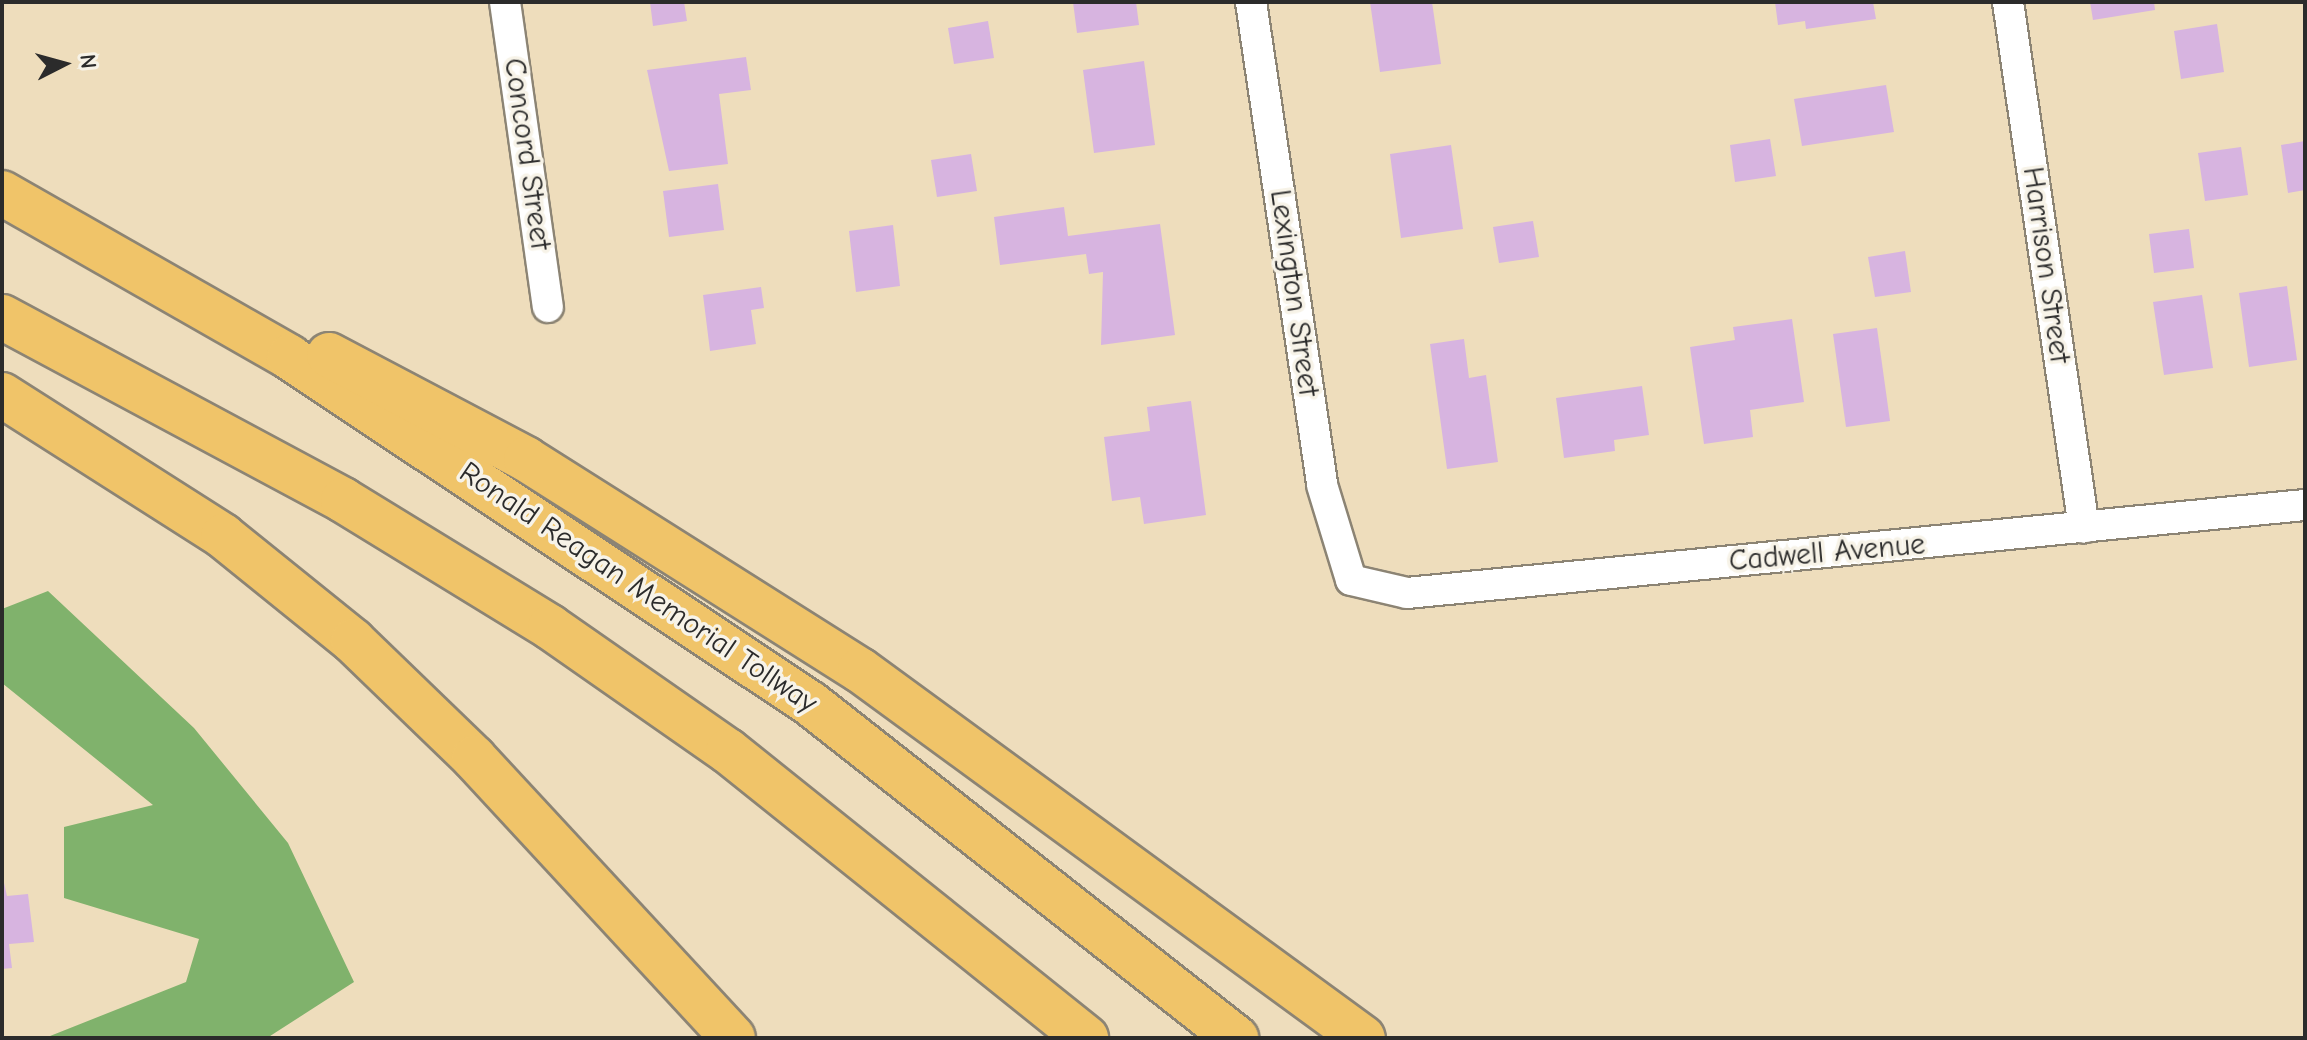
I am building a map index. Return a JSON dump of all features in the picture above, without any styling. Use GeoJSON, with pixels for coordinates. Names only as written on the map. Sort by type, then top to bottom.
{"type":"FeatureCollection","features":[{"type":"Feature","properties":{"kind":"highway","name":"Ronald Reagan Memorial Tollway"},"geometry":{"type":"LineString","coordinates":[[2,193],[104,245],[467,472],[811,704],[1236,1038]]}},
{"type":"Feature","properties":{"kind":"highway"},"geometry":{"type":"LineString","coordinates":[[104,245],[383,381],[656,538],[860,670],[1363,1038]]}},
{"type":"Feature","properties":{"kind":"highway"},"geometry":{"type":"LineString","coordinates":[[2,317],[343,500],[550,627],[728,751],[1086,1038]]}},
{"type":"Feature","properties":{"kind":"highway"},"geometry":{"type":"LineString","coordinates":[[2,395],[223,536],[353,641],[474,758],[733,1038]]}},
{"type":"Feature","properties":{"kind":"street","name":"Concord Street"},"geometry":{"type":"LineString","coordinates":[[505,2],[548,307]]}},
{"type":"Feature","properties":{"kind":"street","name":"Lexington Street"},"geometry":{"type":"LineString","coordinates":[[1251,2],[1322,485],[1351,580]]}},
{"type":"Feature","properties":{"kind":"street","name":"Harrison Street"},"geometry":{"type":"LineString","coordinates":[[2008,2],[2084,528]]}},
{"type":"Feature","properties":{"kind":"street","name":"Cadwell Avenue"},"geometry":{"type":"LineString","coordinates":[[1351,580],[1407,593],[2305,505]]}},
{"type":"Feature","properties":{"kind":"green space"},"geometry":{"type":"Polygon","coordinates":[[[48,591],[194,728],[288,843],[354,982],[267,1038],[45,1038],[186,982],[199,939],[64,898],[64,827],[153,805],[2,683],[2,609],[48,591]]]}},
{"type":"Feature","properties":{"kind":"building"},"geometry":{"type":"Polygon","coordinates":[[[650,2],[684,2],[687,21],[653,26],[650,2]]]}},
{"type":"Feature","properties":{"kind":"building"},"geometry":{"type":"Polygon","coordinates":[[[1073,2],[1136,2],[1139,25],[1077,33],[1073,2]]]}},
{"type":"Feature","properties":{"kind":"building"},"geometry":{"type":"Polygon","coordinates":[[[1370,2],[1432,2],[1441,64],[1380,72],[1370,2]]]}},
{"type":"Feature","properties":{"kind":"building"},"geometry":{"type":"Polygon","coordinates":[[[1775,2],[1873,2],[1876,19],[1806,29],[1805,21],[1778,25],[1775,2]]]}},
{"type":"Feature","properties":{"kind":"building"},"geometry":{"type":"Polygon","coordinates":[[[2090,2],[2154,2],[2155,10],[2093,20],[2090,2]]]}},
{"type":"Feature","properties":{"kind":"building"},"geometry":{"type":"Polygon","coordinates":[[[988,21],[994,58],[954,64],[948,28],[988,21]]]}},
{"type":"Feature","properties":{"kind":"building"},"geometry":{"type":"Polygon","coordinates":[[[2217,24],[2224,72],[2181,79],[2174,31],[2217,24]]]}},
{"type":"Feature","properties":{"kind":"building"},"geometry":{"type":"Polygon","coordinates":[[[746,57],[751,90],[719,94],[728,164],[669,171],[647,70],[746,57]]]}},
{"type":"Feature","properties":{"kind":"building"},"geometry":{"type":"Polygon","coordinates":[[[1144,61],[1155,145],[1094,153],[1083,70],[1144,61]]]}},
{"type":"Feature","properties":{"kind":"building"},"geometry":{"type":"Polygon","coordinates":[[[1886,85],[1894,132],[1802,146],[1794,99],[1886,85]]]}},
{"type":"Feature","properties":{"kind":"building"},"geometry":{"type":"Polygon","coordinates":[[[1770,139],[1776,176],[1735,182],[1730,145],[1770,139]]]}},
{"type":"Feature","properties":{"kind":"building"},"geometry":{"type":"Polygon","coordinates":[[[2305,141],[2305,190],[2288,193],[2281,145],[2305,141]]]}},
{"type":"Feature","properties":{"kind":"building"},"geometry":{"type":"Polygon","coordinates":[[[1451,145],[1463,229],[1401,238],[1390,154],[1451,145]]]}},
{"type":"Feature","properties":{"kind":"building"},"geometry":{"type":"Polygon","coordinates":[[[2241,147],[2248,195],[2205,201],[2198,153],[2241,147]]]}},
{"type":"Feature","properties":{"kind":"building"},"geometry":{"type":"Polygon","coordinates":[[[971,154],[977,191],[937,197],[931,160],[971,154]]]}},
{"type":"Feature","properties":{"kind":"building"},"geometry":{"type":"Polygon","coordinates":[[[718,184],[724,230],[669,237],[663,191],[718,184]]]}},
{"type":"Feature","properties":{"kind":"building"},"geometry":{"type":"Polygon","coordinates":[[[1064,207],[1068,236],[1160,224],[1175,335],[1101,345],[1103,272],[1089,274],[1086,254],[1000,265],[994,217],[1064,207]]]}},
{"type":"Feature","properties":{"kind":"building"},"geometry":{"type":"Polygon","coordinates":[[[1533,221],[1539,257],[1499,263],[1493,227],[1533,221]]]}},
{"type":"Feature","properties":{"kind":"building"},"geometry":{"type":"Polygon","coordinates":[[[893,225],[900,286],[856,292],[849,231],[893,225]]]}},
{"type":"Feature","properties":{"kind":"building"},"geometry":{"type":"Polygon","coordinates":[[[2189,229],[2194,268],[2154,273],[2149,234],[2189,229]]]}},
{"type":"Feature","properties":{"kind":"building"},"geometry":{"type":"Polygon","coordinates":[[[1905,251],[1911,292],[1875,297],[1868,257],[1905,251]]]}},
{"type":"Feature","properties":{"kind":"building"},"geometry":{"type":"Polygon","coordinates":[[[2287,286],[2297,360],[2249,367],[2239,293],[2287,286]]]}},
{"type":"Feature","properties":{"kind":"building"},"geometry":{"type":"Polygon","coordinates":[[[761,287],[764,308],[751,310],[756,344],[710,351],[703,295],[761,287]]]}},
{"type":"Feature","properties":{"kind":"building"},"geometry":{"type":"Polygon","coordinates":[[[2202,295],[2213,368],[2164,375],[2153,302],[2202,295]]]}},
{"type":"Feature","properties":{"kind":"building"},"geometry":{"type":"Polygon","coordinates":[[[1792,319],[1804,402],[1750,410],[1753,437],[1704,444],[1690,347],[1735,340],[1733,327],[1792,319]]]}},
{"type":"Feature","properties":{"kind":"building"},"geometry":{"type":"Polygon","coordinates":[[[1877,328],[1890,421],[1846,427],[1833,334],[1877,328]]]}},
{"type":"Feature","properties":{"kind":"building"},"geometry":{"type":"Polygon","coordinates":[[[1464,339],[1469,378],[1486,375],[1498,462],[1447,469],[1430,344],[1464,339]]]}},
{"type":"Feature","properties":{"kind":"building"},"geometry":{"type":"Polygon","coordinates":[[[1642,386],[1649,435],[1614,440],[1615,451],[1564,458],[1556,398],[1642,386]]]}},
{"type":"Feature","properties":{"kind":"building"},"geometry":{"type":"Polygon","coordinates":[[[1191,401],[1206,515],[1144,524],[1140,497],[1112,501],[1104,437],[1150,431],[1147,407],[1191,401]]]}},
{"type":"Feature","properties":{"kind":"building"},"geometry":{"type":"Polygon","coordinates":[[[2,874],[7,896],[28,894],[34,942],[9,944],[12,968],[2,969],[2,874]]]}}]}
